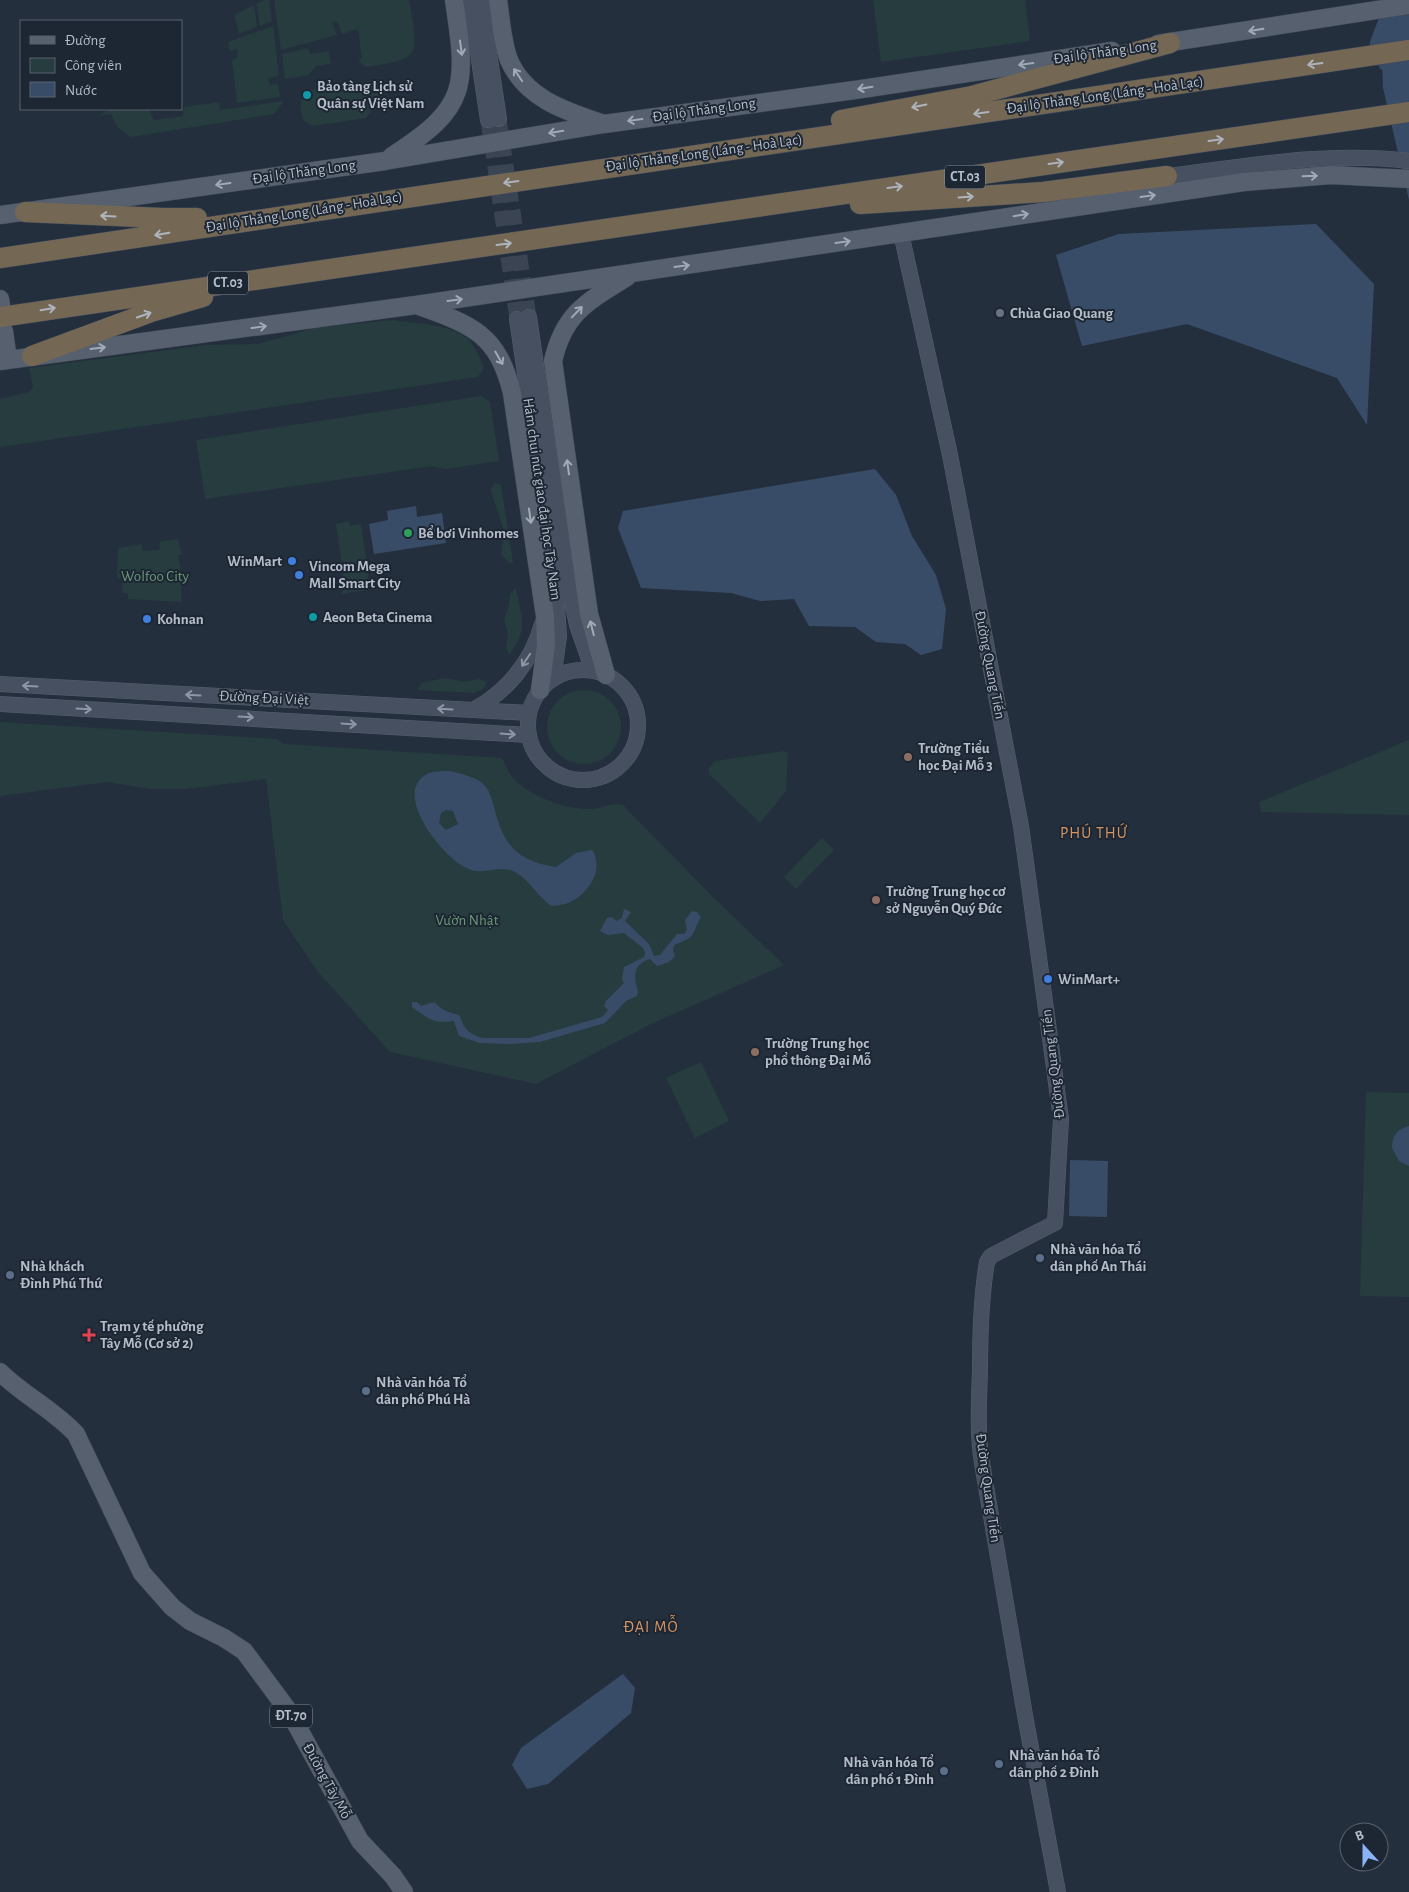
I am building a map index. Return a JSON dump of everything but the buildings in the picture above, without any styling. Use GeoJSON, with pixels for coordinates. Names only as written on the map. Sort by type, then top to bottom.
{"type":"FeatureCollection","features":[{"type":"Feature","properties":{"kind":"highway"},"geometry":{"type":"LineString","coordinates":[[576,172],[645,154],[763,137],[972,96],[1170,42]]}},
{"type":"Feature","properties":{"kind":"highway","name":"Đại lộ Thăng Long (Láng - Hoà Lạc)"},"geometry":{"type":"LineString","coordinates":[[0,258],[1403,51]]}},
{"type":"Feature","properties":{"kind":"highway","name":"CT.03"},"geometry":{"type":"LineString","coordinates":[[1,313],[455,251],[1409,112]]}},
{"type":"Feature","properties":{"kind":"highway"},"geometry":{"type":"LineString","coordinates":[[552,237],[675,227],[870,203],[1043,192],[1167,176]]}},
{"type":"Feature","properties":{"kind":"highway"},"geometry":{"type":"LineString","coordinates":[[24,212],[162,218],[224,218],[309,203],[383,200]]}},
{"type":"Feature","properties":{"kind":"highway"},"geometry":{"type":"LineString","coordinates":[[32,356],[117,324],[196,299],[397,267],[455,251]]}},
{"type":"Feature","properties":{"kind":"main road"},"geometry":{"type":"LineString","coordinates":[[385,161],[430,130],[443,117],[457,92],[461,78],[463,55],[454,0]]}},
{"type":"Feature","properties":{"kind":"main road"},"geometry":{"type":"LineString","coordinates":[[498,0],[509,59],[520,79],[553,104],[604,124]]}},
{"type":"Feature","properties":{"kind":"main road","name":"Đại lộ Thăng Long"},"geometry":{"type":"LineString","coordinates":[[0,215],[385,161],[604,124],[862,89],[1409,5]]}},
{"type":"Feature","properties":{"kind":"main road"},"geometry":{"type":"LineString","coordinates":[[1,313],[4,360],[416,305],[1048,211],[1293,177],[1331,175],[1401,178]]}},
{"type":"Feature","properties":{"kind":"main road"},"geometry":{"type":"LineString","coordinates":[[1048,211],[1167,176]]}},
{"type":"Feature","properties":{"kind":"main road"},"geometry":{"type":"LineString","coordinates":[[599,673],[553,361],[564,328],[575,314],[590,300],[634,273]]}},
{"type":"Feature","properties":{"kind":"main road"},"geometry":{"type":"LineString","coordinates":[[416,305],[450,317],[481,334],[493,347],[507,370],[545,616],[546,684]]}},
{"type":"Feature","properties":{"kind":"main road","name":"Đường Tây Mỗ"},"geometry":{"type":"LineString","coordinates":[[0,1372],[76,1434],[142,1573],[172,1608],[190,1621],[224,1638],[244,1651],[290,1713],[360,1841],[393,1876],[404,1892]]}},
{"type":"Feature","properties":{"kind":"street"},"geometry":{"type":"LineString","coordinates":[[470,0],[493,119],[481,0]]}},
{"type":"Feature","properties":{"kind":"street"},"geometry":{"type":"LineString","coordinates":[[1167,176],[1301,158],[1384,158],[1409,161]]}},
{"type":"Feature","properties":{"kind":"street","name":"Đường Quang Tiến"},"geometry":{"type":"LineString","coordinates":[[901,234],[950,455],[1021,826],[1061,1113],[1055,1223],[991,1256],[987,1262],[980,1335],[978,1416],[978,1441],[1058,1892]]}},
{"type":"Feature","properties":{"kind":"street","name":"Hầm chui nút giao đại học Tây Nam"},"geometry":{"type":"LineString","coordinates":[[546,684],[559,636],[555,577],[523,318],[567,577],[577,624],[599,673]]}},
{"type":"Feature","properties":{"kind":"street"},"geometry":{"type":"LineString","coordinates":[[474,710],[493,700],[517,674],[536,646],[545,616]]}},
{"type":"Feature","properties":{"kind":"street"},"geometry":{"type":"LineString","coordinates":[[579,670],[599,673],[620,684],[632,698],[639,718],[634,748],[624,763],[610,774],[594,780],[576,780],[559,775],[544,765],[534,751],[528,735],[529,714],[546,684],[565,673],[579,670]]}},
{"type":"Feature","properties":{"kind":"street","name":"Đường Đại Việt"},"geometry":{"type":"LineString","coordinates":[[0,684],[529,714]]}},
{"type":"Feature","properties":{"kind":"street"},"geometry":{"type":"LineString","coordinates":[[327,722],[329,702]]}},
{"type":"Feature","properties":{"kind":"street","name":"Đường Đại Việt"},"geometry":{"type":"LineString","coordinates":[[0,704],[528,735]]}},
{"type":"Feature","properties":{"kind":"green space"},"geometry":{"type":"Polygon","coordinates":[[[269,0],[272,21],[260,26],[256,4],[269,0]]]}},
{"type":"Feature","properties":{"kind":"green space"},"geometry":{"type":"Polygon","coordinates":[[[274,0],[409,0],[415,43],[413,51],[407,57],[398,61],[366,67],[360,63],[359,59],[362,59],[358,29],[342,34],[337,21],[332,22],[337,35],[281,50],[274,0]]]}},
{"type":"Feature","properties":{"kind":"green space"},"geometry":{"type":"Polygon","coordinates":[[[873,0],[1025,0],[1030,41],[881,62],[873,0]]]}},
{"type":"Feature","properties":{"kind":"green space"},"geometry":{"type":"Polygon","coordinates":[[[254,5],[257,27],[239,34],[234,15],[254,5]]]}},
{"type":"Feature","properties":{"kind":"green space"},"geometry":{"type":"Polygon","coordinates":[[[273,26],[279,76],[268,78],[270,85],[278,84],[280,97],[237,103],[232,60],[238,57],[237,49],[230,51],[228,42],[273,26]]]}},
{"type":"Feature","properties":{"kind":"green space"},"geometry":{"type":"Polygon","coordinates":[[[308,48],[310,54],[329,51],[331,64],[316,66],[308,75],[285,79],[282,54],[308,48]]]}},
{"type":"Feature","properties":{"kind":"green space"},"geometry":{"type":"Polygon","coordinates":[[[373,81],[379,85],[383,94],[366,118],[313,126],[304,121],[300,104],[305,93],[309,90],[373,81]]]}},
{"type":"Feature","properties":{"kind":"green space"},"geometry":{"type":"Polygon","coordinates":[[[284,101],[274,114],[131,137],[117,127],[111,114],[99,116],[108,110],[149,110],[154,120],[183,116],[184,107],[219,102],[220,110],[284,101]]]}},
{"type":"Feature","properties":{"kind":"green space"},"geometry":{"type":"Polygon","coordinates":[[[392,320],[443,327],[461,334],[474,346],[484,368],[478,377],[0,447],[0,399],[29,392],[33,387],[29,368],[207,345],[258,344],[315,328],[392,320]]]}},
{"type":"Feature","properties":{"kind":"green space"},"geometry":{"type":"Polygon","coordinates":[[[481,396],[490,402],[499,461],[445,469],[432,466],[205,499],[196,440],[481,396]]]}},
{"type":"Feature","properties":{"kind":"green space"},"geometry":{"type":"Polygon","coordinates":[[[495,483],[501,485],[513,562],[510,564],[501,554],[504,531],[492,494],[491,488],[495,483]]]}},
{"type":"Feature","properties":{"kind":"green space"},"geometry":{"type":"Polygon","coordinates":[[[349,521],[350,526],[361,524],[368,571],[367,590],[342,594],[343,573],[336,524],[349,521]]]}},
{"type":"Feature","properties":{"kind":"green space","name":"Wolfoo City"},"geometry":{"type":"Polygon","coordinates":[[[178,539],[182,555],[178,555],[182,579],[181,602],[128,599],[128,593],[122,593],[123,578],[117,578],[118,548],[142,544],[143,551],[160,550],[159,542],[178,539]]]}},
{"type":"Feature","properties":{"kind":"green space"},"geometry":{"type":"Polygon","coordinates":[[[516,588],[522,630],[510,654],[506,649],[508,634],[504,619],[509,605],[510,594],[516,588]]]}},
{"type":"Feature","properties":{"kind":"green space"},"geometry":{"type":"Polygon","coordinates":[[[445,678],[464,682],[480,679],[487,682],[483,689],[474,693],[417,690],[422,683],[445,678]]]}},
{"type":"Feature","properties":{"kind":"green space"},"geometry":{"type":"Polygon","coordinates":[[[584,690],[598,693],[610,701],[618,713],[621,727],[618,741],[610,753],[598,761],[584,764],[570,761],[558,753],[550,741],[547,727],[550,713],[558,701],[570,693],[584,690]]]}},
{"type":"Feature","properties":{"kind":"green space","name":"Vườn Nhật"},"geometry":{"type":"Polygon","coordinates":[[[0,722],[277,739],[284,744],[502,758],[511,776],[521,785],[550,801],[583,809],[593,809],[615,804],[623,805],[713,897],[784,965],[649,1025],[536,1084],[390,1052],[318,972],[283,920],[266,779],[186,789],[150,789],[107,782],[0,796],[0,722]]]}},
{"type":"Feature","properties":{"kind":"green space"},"geometry":{"type":"Polygon","coordinates":[[[1409,740],[1409,815],[1261,812],[1259,802],[1409,740]]]}},
{"type":"Feature","properties":{"kind":"green space"},"geometry":{"type":"Polygon","coordinates":[[[784,751],[788,753],[786,791],[760,823],[709,774],[709,768],[715,761],[784,751]]]}},
{"type":"Feature","properties":{"kind":"green space"},"geometry":{"type":"Polygon","coordinates":[[[822,838],[834,850],[796,889],[784,877],[822,838]]]}},
{"type":"Feature","properties":{"kind":"green space"},"geometry":{"type":"Polygon","coordinates":[[[701,1062],[729,1121],[695,1138],[666,1078],[701,1062]]]}},
{"type":"Feature","properties":{"kind":"green space"},"geometry":{"type":"Polygon","coordinates":[[[1366,1092],[1409,1093],[1409,1297],[1360,1296],[1366,1092]]]}},
{"type":"Feature","properties":{"kind":"water"},"geometry":{"type":"Polygon","coordinates":[[[1383,0],[1409,0],[1409,200],[1383,88],[1381,29],[1383,0]]]}},
{"type":"Feature","properties":{"kind":"water"},"geometry":{"type":"Polygon","coordinates":[[[1316,224],[1374,284],[1367,425],[1337,378],[1187,324],[1082,346],[1056,255],[1119,234],[1316,224]]]}},
{"type":"Feature","properties":{"kind":"water"},"geometry":{"type":"Polygon","coordinates":[[[875,469],[896,495],[912,536],[936,575],[946,609],[942,649],[921,655],[905,644],[876,642],[855,627],[809,626],[794,599],[760,601],[731,593],[641,588],[618,528],[623,511],[875,469]]]}},
{"type":"Feature","properties":{"kind":"water","name":"Bể bơi Vinhomes"},"geometry":{"type":"Polygon","coordinates":[[[416,506],[417,517],[442,513],[446,543],[374,554],[369,524],[388,520],[387,511],[416,506]]]}},
{"type":"Feature","properties":{"kind":"water"},"geometry":{"type":"Polygon","coordinates":[[[450,771],[471,777],[485,785],[507,841],[521,855],[542,864],[556,867],[576,853],[592,850],[596,857],[597,865],[588,888],[568,903],[552,906],[519,874],[513,871],[500,869],[476,871],[461,865],[452,858],[432,836],[423,822],[417,808],[415,794],[418,783],[427,774],[450,771]],[[446,810],[441,813],[439,823],[446,830],[458,824],[453,811],[446,810]]]}},
{"type":"Feature","properties":{"kind":"water"},"geometry":{"type":"Polygon","coordinates":[[[624,909],[631,912],[625,921],[649,944],[654,956],[660,955],[677,934],[684,934],[687,930],[685,920],[692,911],[697,912],[701,917],[691,936],[674,945],[673,951],[675,956],[669,962],[657,966],[650,959],[640,964],[635,976],[637,996],[626,1001],[605,1023],[540,1042],[480,1043],[459,1036],[454,1021],[441,1022],[432,1020],[412,1007],[412,1002],[417,1002],[421,1006],[435,1003],[444,1010],[460,1016],[468,1030],[474,1035],[483,1038],[529,1038],[602,1017],[608,1010],[604,1006],[606,1001],[624,983],[622,979],[624,967],[644,957],[645,953],[643,948],[624,933],[608,935],[600,931],[607,918],[612,917],[616,921],[622,918],[624,909]]]}},
{"type":"Feature","properties":{"kind":"water"},"geometry":{"type":"Polygon","coordinates":[[[1409,1126],[1409,1166],[1399,1161],[1392,1148],[1396,1134],[1401,1129],[1409,1126]]]}},
{"type":"Feature","properties":{"kind":"water"},"geometry":{"type":"Polygon","coordinates":[[[1070,1160],[1108,1161],[1107,1217],[1069,1216],[1070,1160]]]}},
{"type":"Feature","properties":{"kind":"water"},"geometry":{"type":"Polygon","coordinates":[[[623,1674],[635,1688],[631,1713],[548,1784],[527,1789],[512,1765],[521,1748],[623,1674]]]}},
{"type":"Feature","properties":{"kind":"waterway"},"geometry":{"type":"LineString","coordinates":[[1386,63],[1378,43],[1389,14]]}},
{"type":"Feature","properties":{"kind":"tunnel"},"geometry":{"type":"LineString","coordinates":[[499,119],[529,317]]}},
{"type":"Feature","properties":{"kind":"tunnel"},"geometry":{"type":"LineString","coordinates":[[488,120],[517,319]]}},
{"type":"Feature","properties":{"kind":"place","name":"Bảo tàng Lịch sử Quân sự Việt Nam"},"geometry":{"type":"Point","coordinates":[307,95]}},
{"type":"Feature","properties":{"kind":"place","name":"Chùa Giao Quang"},"geometry":{"type":"Point","coordinates":[1000,313]}},
{"type":"Feature","properties":{"kind":"place","name":"Bể bơi Vinhomes"},"geometry":{"type":"Point","coordinates":[408,533]}},
{"type":"Feature","properties":{"kind":"place","name":"WinMart"},"geometry":{"type":"Point","coordinates":[292,561]}},
{"type":"Feature","properties":{"kind":"place","name":"Vincom Mega Mall Smart City"},"geometry":{"type":"Point","coordinates":[299,575]}},
{"type":"Feature","properties":{"kind":"place","name":"Aeon Beta Cinema"},"geometry":{"type":"Point","coordinates":[313,617]}},
{"type":"Feature","properties":{"kind":"place","name":"Kohnan"},"geometry":{"type":"Point","coordinates":[147,619]}},
{"type":"Feature","properties":{"kind":"place","name":"Trường Tiểu học Đại Mỗ 3"},"geometry":{"type":"Point","coordinates":[908,757]}},
{"type":"Feature","properties":{"kind":"place","name":"Trường Trung học cơ sở Nguyễn Quý Đức"},"geometry":{"type":"Point","coordinates":[876,900]}},
{"type":"Feature","properties":{"kind":"place","name":"WinMart+"},"geometry":{"type":"Point","coordinates":[1048,979]}},
{"type":"Feature","properties":{"kind":"place","name":"Trường Trung học phổ thông Đại Mỗ"},"geometry":{"type":"Point","coordinates":[755,1052]}},
{"type":"Feature","properties":{"kind":"place","name":"Nhà văn hóa Tổ dân phố An Thái"},"geometry":{"type":"Point","coordinates":[1040,1258]}},
{"type":"Feature","properties":{"kind":"place","name":"Nhà khách Đình Phú Thứ"},"geometry":{"type":"Point","coordinates":[10,1275]}},
{"type":"Feature","properties":{"kind":"place","name":"Trạm y tế phường Tây Mỗ (Cơ sở 2)"},"geometry":{"type":"Point","coordinates":[89,1335]}},
{"type":"Feature","properties":{"kind":"place","name":"Nhà văn hóa Tổ dân phố Phú Hà"},"geometry":{"type":"Point","coordinates":[366,1391]}},
{"type":"Feature","properties":{"kind":"place","name":"Nhà văn hóa Tổ dân phố 2 Đình"},"geometry":{"type":"Point","coordinates":[999,1764]}},
{"type":"Feature","properties":{"kind":"place","name":"Nhà văn hóa Tổ dân phố 1 Đình"},"geometry":{"type":"Point","coordinates":[944,1771]}},
{"type":"Feature","properties":{"kind":"district","name":"PHÚ THỨ"},"geometry":{"type":"Point","coordinates":[1094,833]}},
{"type":"Feature","properties":{"kind":"district","name":"ĐẠI MỖ"},"geometry":{"type":"Point","coordinates":[651,1627]}}]}
